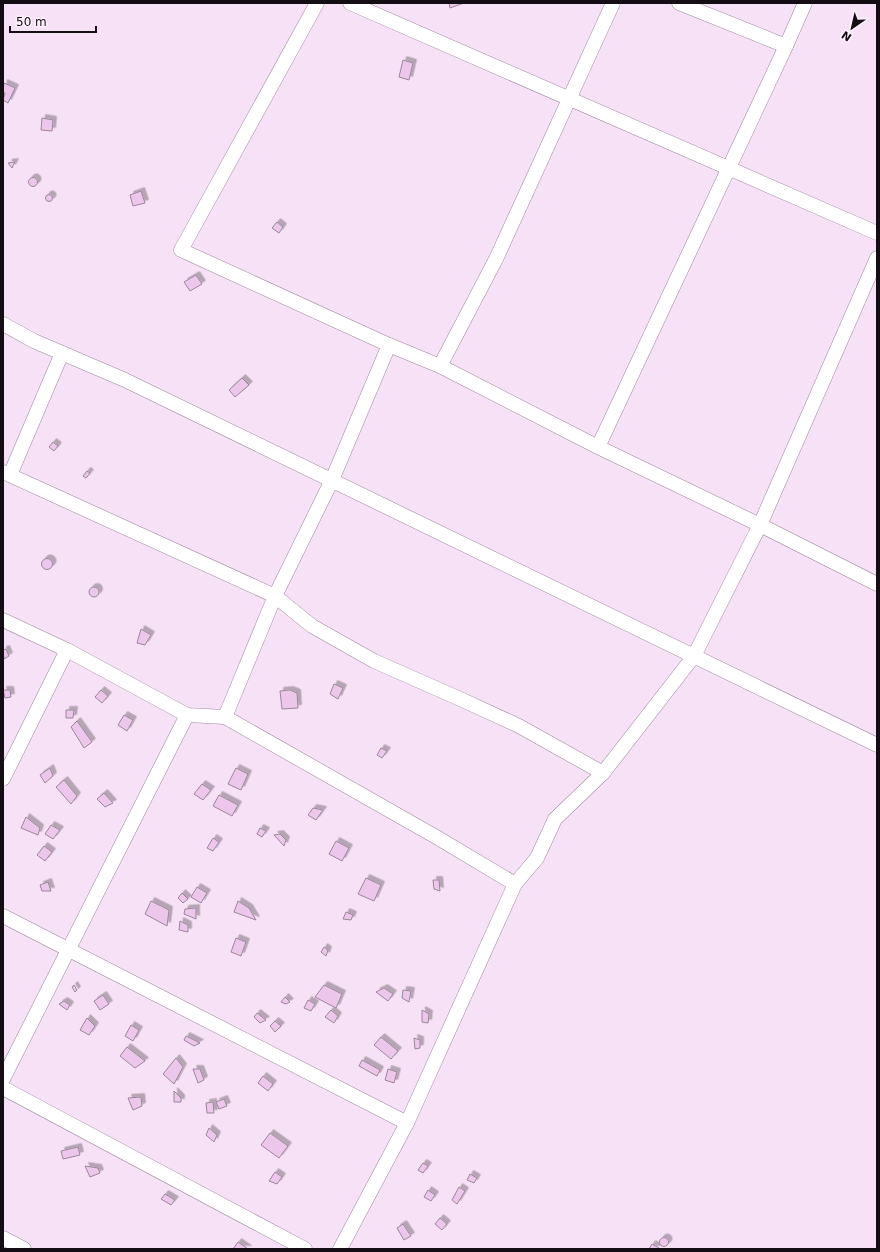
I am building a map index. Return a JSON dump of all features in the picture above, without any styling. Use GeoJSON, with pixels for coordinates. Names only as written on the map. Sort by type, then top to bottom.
{"type":"FeatureCollection","features":[{"type":"Feature","properties":{"kind":"street"},"geometry":{"type":"LineString","coordinates":[[316,3],[181,250],[440,366],[877,584]]}},
{"type":"Feature","properties":{"kind":"street"},"geometry":{"type":"LineString","coordinates":[[350,3],[877,233]]}},
{"type":"Feature","properties":{"kind":"street"},"geometry":{"type":"LineString","coordinates":[[440,366],[496,259],[613,3]]}},
{"type":"Feature","properties":{"kind":"street"},"geometry":{"type":"LineString","coordinates":[[679,3],[786,46]]}},
{"type":"Feature","properties":{"kind":"street"},"geometry":{"type":"LineString","coordinates":[[598,446],[805,3]]}},
{"type":"Feature","properties":{"kind":"street"},"geometry":{"type":"LineString","coordinates":[[340,1249],[408,1123],[515,884],[537,858],[556,819],[603,773],[694,656],[760,525],[877,258]]}},
{"type":"Feature","properties":{"kind":"street"},"geometry":{"type":"LineString","coordinates":[[3,324],[34,341],[125,380],[877,744]]}},
{"type":"Feature","properties":{"kind":"street"},"geometry":{"type":"LineString","coordinates":[[225,717],[275,596],[332,480],[389,344]]}},
{"type":"Feature","properties":{"kind":"street"},"geometry":{"type":"LineString","coordinates":[[62,353],[6,474],[275,596],[312,626],[374,661],[519,726],[603,773]]}},
{"type":"Feature","properties":{"kind":"street"},"geometry":{"type":"LineString","coordinates":[[3,620],[67,650],[187,715],[225,717],[438,838],[515,884]]}},
{"type":"Feature","properties":{"kind":"street"},"geometry":{"type":"LineString","coordinates":[[3,779],[67,650]]}},
{"type":"Feature","properties":{"kind":"street"},"geometry":{"type":"LineString","coordinates":[[3,1079],[187,715]]}},
{"type":"Feature","properties":{"kind":"street"},"geometry":{"type":"LineString","coordinates":[[3,916],[408,1123]]}},
{"type":"Feature","properties":{"kind":"street"},"geometry":{"type":"LineString","coordinates":[[3,1088],[306,1249]]}},
{"type":"Feature","properties":{"kind":"street"},"geometry":{"type":"LineString","coordinates":[[3,1238],[24,1249]]}},
{"type":"Feature","properties":{"kind":"building"},"geometry":{"type":"Polygon","coordinates":[[[449,3],[464,3],[450,8],[449,3]]]}},
{"type":"Feature","properties":{"kind":"building"},"geometry":{"type":"Polygon","coordinates":[[[403,60],[413,63],[409,80],[399,77],[403,60]]]}},
{"type":"Feature","properties":{"kind":"building"},"geometry":{"type":"Polygon","coordinates":[[[4,83],[15,88],[8,103],[3,100],[5,93],[3,92],[4,83]]]}},
{"type":"Feature","properties":{"kind":"building"},"geometry":{"type":"Polygon","coordinates":[[[42,118],[53,120],[52,131],[41,130],[42,118]]]}},
{"type":"Feature","properties":{"kind":"building"},"geometry":{"type":"Polygon","coordinates":[[[15,162],[12,168],[8,163],[15,162]]]}},
{"type":"Feature","properties":{"kind":"building"},"geometry":{"type":"Polygon","coordinates":[[[31,178],[35,178],[37,182],[35,186],[31,186],[29,184],[29,180],[31,178]]]}},
{"type":"Feature","properties":{"kind":"building"},"geometry":{"type":"Polygon","coordinates":[[[141,191],[145,203],[133,206],[130,195],[141,191]]]}},
{"type":"Feature","properties":{"kind":"building"},"geometry":{"type":"Polygon","coordinates":[[[49,195],[52,198],[49,201],[46,198],[49,195]]]}},
{"type":"Feature","properties":{"kind":"building"},"geometry":{"type":"Polygon","coordinates":[[[277,222],[283,227],[279,233],[272,228],[277,222]]]}},
{"type":"Feature","properties":{"kind":"building"},"geometry":{"type":"Polygon","coordinates":[[[196,275],[202,284],[190,291],[184,282],[196,275]]]}},
{"type":"Feature","properties":{"kind":"building"},"geometry":{"type":"Polygon","coordinates":[[[242,378],[249,385],[235,397],[229,390],[242,378]]]}},
{"type":"Feature","properties":{"kind":"building"},"geometry":{"type":"Polygon","coordinates":[[[53,442],[58,446],[54,451],[49,447],[53,442]]]}},
{"type":"Feature","properties":{"kind":"building"},"geometry":{"type":"Polygon","coordinates":[[[87,471],[90,473],[86,478],[83,476],[87,471]]]}},
{"type":"Feature","properties":{"kind":"building"},"geometry":{"type":"Polygon","coordinates":[[[45,559],[49,559],[51,560],[51,568],[45,569],[42,566],[42,562],[45,559]]]}},
{"type":"Feature","properties":{"kind":"building"},"geometry":{"type":"Polygon","coordinates":[[[92,587],[96,587],[98,588],[98,596],[92,597],[89,594],[89,590],[92,587]]]}},
{"type":"Feature","properties":{"kind":"building"},"geometry":{"type":"Polygon","coordinates":[[[141,629],[151,635],[145,645],[137,643],[141,629]]]}},
{"type":"Feature","properties":{"kind":"building"},"geometry":{"type":"Polygon","coordinates":[[[6,649],[9,656],[4,659],[3,650],[6,649]]]}},
{"type":"Feature","properties":{"kind":"building"},"geometry":{"type":"Polygon","coordinates":[[[334,684],[343,688],[338,699],[330,694],[334,684]]]}},
{"type":"Feature","properties":{"kind":"building"},"geometry":{"type":"Polygon","coordinates":[[[3,690],[10,690],[11,697],[5,698],[3,690]]]}},
{"type":"Feature","properties":{"kind":"building"},"geometry":{"type":"Polygon","coordinates":[[[101,690],[108,696],[102,703],[95,697],[101,690]]]}},
{"type":"Feature","properties":{"kind":"building"},"geometry":{"type":"Polygon","coordinates":[[[290,690],[297,693],[298,708],[282,709],[280,691],[290,690]]]}},
{"type":"Feature","properties":{"kind":"building"},"geometry":{"type":"Polygon","coordinates":[[[66,710],[74,710],[73,718],[66,718],[66,710]]]}},
{"type":"Feature","properties":{"kind":"building"},"geometry":{"type":"Polygon","coordinates":[[[124,715],[133,720],[127,731],[118,725],[124,715]]]}},
{"type":"Feature","properties":{"kind":"building"},"geometry":{"type":"Polygon","coordinates":[[[77,721],[92,742],[84,748],[71,727],[77,721]]]}},
{"type":"Feature","properties":{"kind":"building"},"geometry":{"type":"Polygon","coordinates":[[[381,748],[387,751],[382,758],[377,755],[381,748]]]}},
{"type":"Feature","properties":{"kind":"building"},"geometry":{"type":"Polygon","coordinates":[[[50,768],[53,776],[45,783],[40,775],[50,768]]]}},
{"type":"Feature","properties":{"kind":"building"},"geometry":{"type":"Polygon","coordinates":[[[236,768],[248,774],[241,790],[228,784],[236,768]]]}},
{"type":"Feature","properties":{"kind":"building"},"geometry":{"type":"Polygon","coordinates":[[[64,780],[77,796],[71,804],[56,787],[64,780]]]}},
{"type":"Feature","properties":{"kind":"building"},"geometry":{"type":"Polygon","coordinates":[[[202,784],[211,790],[203,800],[194,794],[202,784]]]}},
{"type":"Feature","properties":{"kind":"building"},"geometry":{"type":"Polygon","coordinates":[[[104,793],[113,803],[105,807],[97,799],[104,793]]]}},
{"type":"Feature","properties":{"kind":"building"},"geometry":{"type":"Polygon","coordinates":[[[219,795],[238,805],[232,816],[213,806],[219,795]]]}},
{"type":"Feature","properties":{"kind":"building"},"geometry":{"type":"Polygon","coordinates":[[[313,808],[323,810],[316,820],[308,815],[313,808]]]}},
{"type":"Feature","properties":{"kind":"building"},"geometry":{"type":"Polygon","coordinates":[[[26,817],[40,828],[38,835],[21,828],[26,817]]]}},
{"type":"Feature","properties":{"kind":"building"},"geometry":{"type":"Polygon","coordinates":[[[51,825],[60,830],[53,839],[45,834],[51,825]]]}},
{"type":"Feature","properties":{"kind":"building"},"geometry":{"type":"Polygon","coordinates":[[[260,828],[266,831],[262,837],[257,834],[260,828]]]}},
{"type":"Feature","properties":{"kind":"building"},"geometry":{"type":"Polygon","coordinates":[[[280,834],[286,840],[284,846],[274,835],[280,834]]]}},
{"type":"Feature","properties":{"kind":"building"},"geometry":{"type":"Polygon","coordinates":[[[213,838],[219,842],[213,851],[207,848],[213,838]]]}},
{"type":"Feature","properties":{"kind":"building"},"geometry":{"type":"Polygon","coordinates":[[[336,841],[349,848],[342,861],[329,854],[336,841]]]}},
{"type":"Feature","properties":{"kind":"building"},"geometry":{"type":"Polygon","coordinates":[[[44,846],[52,852],[45,861],[37,855],[44,846]]]}},
{"type":"Feature","properties":{"kind":"building"},"geometry":{"type":"Polygon","coordinates":[[[366,878],[381,885],[374,901],[358,894],[366,878]]]}},
{"type":"Feature","properties":{"kind":"building"},"geometry":{"type":"Polygon","coordinates":[[[433,880],[439,880],[440,891],[434,889],[433,880]]]}},
{"type":"Feature","properties":{"kind":"building"},"geometry":{"type":"Polygon","coordinates":[[[48,882],[51,891],[42,891],[40,885],[48,882]]]}},
{"type":"Feature","properties":{"kind":"building"},"geometry":{"type":"Polygon","coordinates":[[[197,887],[207,893],[201,903],[191,897],[197,887]]]}},
{"type":"Feature","properties":{"kind":"building"},"geometry":{"type":"Polygon","coordinates":[[[182,893],[188,899],[183,903],[178,898],[182,893]]]}},
{"type":"Feature","properties":{"kind":"building"},"geometry":{"type":"Polygon","coordinates":[[[151,901],[169,910],[167,926],[145,914],[151,901]]]}},
{"type":"Feature","properties":{"kind":"building"},"geometry":{"type":"Polygon","coordinates":[[[238,901],[249,908],[256,920],[234,912],[238,901]]]}},
{"type":"Feature","properties":{"kind":"building"},"geometry":{"type":"Polygon","coordinates":[[[196,908],[196,919],[184,914],[185,909],[196,908]]]}},
{"type":"Feature","properties":{"kind":"building"},"geometry":{"type":"Polygon","coordinates":[[[346,912],[353,915],[351,920],[343,919],[346,912]]]}},
{"type":"Feature","properties":{"kind":"building"},"geometry":{"type":"Polygon","coordinates":[[[180,921],[188,925],[188,932],[179,930],[180,921]]]}},
{"type":"Feature","properties":{"kind":"building"},"geometry":{"type":"Polygon","coordinates":[[[236,938],[246,942],[241,956],[231,952],[236,938]]]}},
{"type":"Feature","properties":{"kind":"building"},"geometry":{"type":"Polygon","coordinates":[[[324,947],[328,950],[326,956],[321,952],[324,947]]]}},
{"type":"Feature","properties":{"kind":"building"},"geometry":{"type":"Polygon","coordinates":[[[74,985],[77,990],[75,992],[72,987],[74,985]]]}},
{"type":"Feature","properties":{"kind":"building"},"geometry":{"type":"Polygon","coordinates":[[[324,985],[342,994],[336,1008],[315,997],[324,985]]]}},
{"type":"Feature","properties":{"kind":"building"},"geometry":{"type":"Polygon","coordinates":[[[384,988],[393,994],[388,1001],[376,992],[384,988]]]}},
{"type":"Feature","properties":{"kind":"building"},"geometry":{"type":"Polygon","coordinates":[[[403,990],[411,991],[409,1002],[402,998],[403,990]]]}},
{"type":"Feature","properties":{"kind":"building"},"geometry":{"type":"Polygon","coordinates":[[[103,995],[109,1004],[100,1010],[94,1001],[103,995]]]}},
{"type":"Feature","properties":{"kind":"building"},"geometry":{"type":"Polygon","coordinates":[[[285,997],[290,1002],[286,1004],[281,1002],[285,997]]]}},
{"type":"Feature","properties":{"kind":"building"},"geometry":{"type":"Polygon","coordinates":[[[308,1000],[315,1004],[311,1011],[304,1008],[308,1000]]]}},
{"type":"Feature","properties":{"kind":"building"},"geometry":{"type":"Polygon","coordinates":[[[64,1001],[70,1005],[67,1010],[59,1004],[64,1001]]]}},
{"type":"Feature","properties":{"kind":"building"},"geometry":{"type":"Polygon","coordinates":[[[331,1010],[338,1016],[334,1023],[325,1017],[331,1010]]]}},
{"type":"Feature","properties":{"kind":"building"},"geometry":{"type":"Polygon","coordinates":[[[422,1010],[429,1014],[428,1023],[422,1022],[422,1010]]]}},
{"type":"Feature","properties":{"kind":"building"},"geometry":{"type":"Polygon","coordinates":[[[257,1013],[266,1020],[260,1023],[254,1017],[257,1013]]]}},
{"type":"Feature","properties":{"kind":"building"},"geometry":{"type":"Polygon","coordinates":[[[87,1018],[95,1026],[89,1035],[80,1030],[87,1018]]]}},
{"type":"Feature","properties":{"kind":"building"},"geometry":{"type":"Polygon","coordinates":[[[275,1021],[281,1026],[275,1032],[270,1026],[275,1021]]]}},
{"type":"Feature","properties":{"kind":"building"},"geometry":{"type":"Polygon","coordinates":[[[131,1025],[139,1030],[133,1041],[125,1036],[131,1025]]]}},
{"type":"Feature","properties":{"kind":"building"},"geometry":{"type":"Polygon","coordinates":[[[186,1036],[200,1043],[194,1046],[184,1040],[186,1036]]]}},
{"type":"Feature","properties":{"kind":"building"},"geometry":{"type":"Polygon","coordinates":[[[381,1037],[398,1051],[391,1059],[374,1045],[381,1037]]]}},
{"type":"Feature","properties":{"kind":"building"},"geometry":{"type":"Polygon","coordinates":[[[414,1038],[420,1040],[420,1048],[415,1049],[414,1038]]]}},
{"type":"Feature","properties":{"kind":"building"},"geometry":{"type":"Polygon","coordinates":[[[127,1047],[145,1061],[135,1068],[120,1056],[127,1047]]]}},
{"type":"Feature","properties":{"kind":"building"},"geometry":{"type":"Polygon","coordinates":[[[176,1058],[183,1067],[174,1084],[163,1074],[176,1058]]]}},
{"type":"Feature","properties":{"kind":"building"},"geometry":{"type":"Polygon","coordinates":[[[362,1060],[380,1070],[377,1076],[359,1066],[362,1060]]]}},
{"type":"Feature","properties":{"kind":"building"},"geometry":{"type":"Polygon","coordinates":[[[193,1069],[200,1069],[204,1080],[198,1083],[193,1069]]]}},
{"type":"Feature","properties":{"kind":"building"},"geometry":{"type":"Polygon","coordinates":[[[388,1069],[397,1072],[394,1083],[385,1080],[388,1069]]]}},
{"type":"Feature","properties":{"kind":"building"},"geometry":{"type":"Polygon","coordinates":[[[263,1076],[273,1084],[268,1091],[258,1083],[263,1076]]]}},
{"type":"Feature","properties":{"kind":"building"},"geometry":{"type":"Polygon","coordinates":[[[174,1091],[181,1098],[181,1102],[174,1102],[174,1091]]]}},
{"type":"Feature","properties":{"kind":"building"},"geometry":{"type":"Polygon","coordinates":[[[141,1097],[142,1106],[133,1110],[128,1098],[141,1097]]]}},
{"type":"Feature","properties":{"kind":"building"},"geometry":{"type":"Polygon","coordinates":[[[224,1099],[227,1106],[219,1109],[216,1102],[224,1099]]]}},
{"type":"Feature","properties":{"kind":"building"},"geometry":{"type":"Polygon","coordinates":[[[213,1102],[214,1113],[207,1113],[206,1103],[213,1102]]]}},
{"type":"Feature","properties":{"kind":"building"},"geometry":{"type":"Polygon","coordinates":[[[209,1128],[217,1135],[214,1142],[206,1135],[209,1128]]]}},
{"type":"Feature","properties":{"kind":"building"},"geometry":{"type":"Polygon","coordinates":[[[270,1133],[288,1146],[279,1158],[261,1145],[270,1133]]]}},
{"type":"Feature","properties":{"kind":"building"},"geometry":{"type":"Polygon","coordinates":[[[78,1147],[80,1155],[63,1159],[61,1151],[78,1147]]]}},
{"type":"Feature","properties":{"kind":"building"},"geometry":{"type":"Polygon","coordinates":[[[423,1163],[428,1166],[423,1173],[418,1170],[423,1163]]]}},
{"type":"Feature","properties":{"kind":"building"},"geometry":{"type":"Polygon","coordinates":[[[85,1166],[98,1168],[100,1173],[90,1177],[85,1166]]]}},
{"type":"Feature","properties":{"kind":"building"},"geometry":{"type":"Polygon","coordinates":[[[275,1172],[282,1177],[277,1184],[269,1181],[275,1172]]]}},
{"type":"Feature","properties":{"kind":"building"},"geometry":{"type":"Polygon","coordinates":[[[470,1174],[477,1178],[474,1183],[467,1180],[470,1174]]]}},
{"type":"Feature","properties":{"kind":"building"},"geometry":{"type":"Polygon","coordinates":[[[459,1187],[465,1191],[457,1204],[452,1200],[459,1187]]]}},
{"type":"Feature","properties":{"kind":"building"},"geometry":{"type":"Polygon","coordinates":[[[428,1190],[435,1195],[431,1201],[424,1197],[428,1190]]]}},
{"type":"Feature","properties":{"kind":"building"},"geometry":{"type":"Polygon","coordinates":[[[165,1194],[175,1200],[171,1205],[161,1199],[165,1194]]]}},
{"type":"Feature","properties":{"kind":"building"},"geometry":{"type":"Polygon","coordinates":[[[440,1218],[447,1224],[442,1230],[435,1224],[440,1218]]]}},
{"type":"Feature","properties":{"kind":"building"},"geometry":{"type":"Polygon","coordinates":[[[403,1224],[411,1236],[404,1240],[397,1228],[403,1224]]]}},
{"type":"Feature","properties":{"kind":"building"},"geometry":{"type":"Polygon","coordinates":[[[664,1237],[669,1242],[664,1247],[659,1242],[664,1237]]]}},
{"type":"Feature","properties":{"kind":"building"},"geometry":{"type":"Polygon","coordinates":[[[238,1242],[248,1249],[233,1249],[238,1242]]]}},
{"type":"Feature","properties":{"kind":"building"},"geometry":{"type":"Polygon","coordinates":[[[652,1244],[659,1248],[649,1249],[652,1244]]]}}]}
